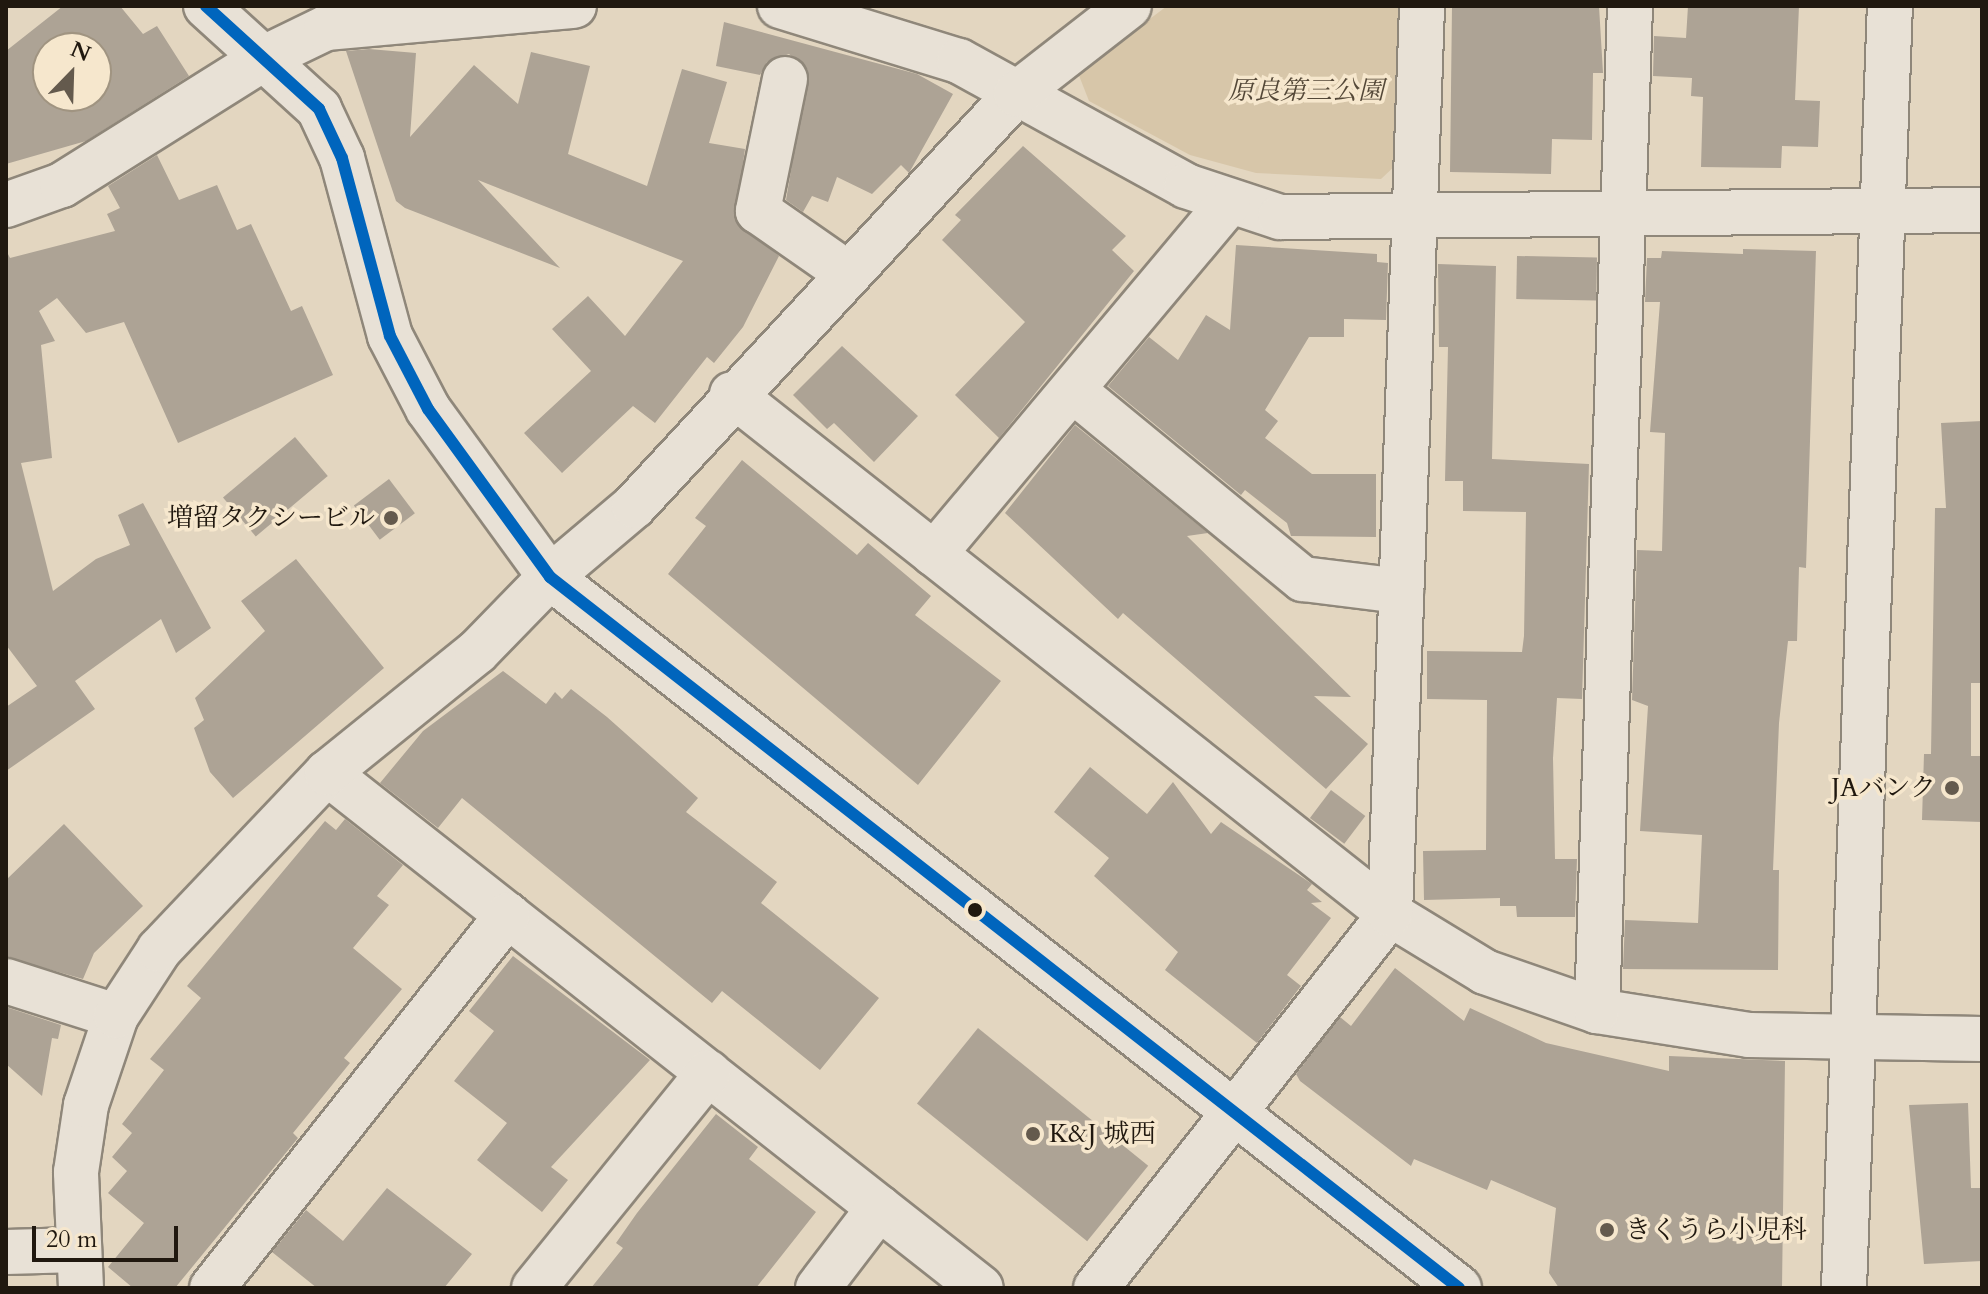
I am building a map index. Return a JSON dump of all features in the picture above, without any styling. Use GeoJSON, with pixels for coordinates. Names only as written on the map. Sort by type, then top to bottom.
{"type":"FeatureCollection","features":[{"type":"Feature","properties":{"kind":"street"},"geometry":{"type":"LineString","coordinates":[[206,6],[268,56],[319,109],[342,158],[390,336],[428,409],[550,577],[1232,1115],[1459,1288]]}},
{"type":"Feature","properties":{"kind":"street"},"geometry":{"type":"LineString","coordinates":[[6,205],[62,185],[268,56],[326,28],[574,6]]}},
{"type":"Feature","properties":{"kind":"street"},"geometry":{"type":"LineString","coordinates":[[780,6],[959,61],[1228,204],[1280,217],[1982,210]]}},
{"type":"Feature","properties":{"kind":"street"},"geometry":{"type":"LineString","coordinates":[[6,1252],[79,1269],[76,1172],[86,1105],[116,1016],[159,950],[327,773],[477,652],[550,577],[634,506],[732,394],[1016,94],[1129,6]]}},
{"type":"Feature","properties":{"kind":"street"},"geometry":{"type":"LineString","coordinates":[[1096,1288],[1390,914],[1422,6]]}},
{"type":"Feature","properties":{"kind":"street"},"geometry":{"type":"LineString","coordinates":[[1597,1011],[1630,6]]}},
{"type":"Feature","properties":{"kind":"street"},"geometry":{"type":"LineString","coordinates":[[1844,1288],[1850,1035],[1890,6]]}},
{"type":"Feature","properties":{"kind":"street"},"geometry":{"type":"LineString","coordinates":[[785,79],[758,211],[847,273]]}},
{"type":"Feature","properties":{"kind":"street"},"geometry":{"type":"LineString","coordinates":[[934,554],[1075,392],[1228,204]]}},
{"type":"Feature","properties":{"kind":"street"},"geometry":{"type":"LineString","coordinates":[[1075,392],[1303,579],[1401,591]]}},
{"type":"Feature","properties":{"kind":"street"},"geometry":{"type":"LineString","coordinates":[[732,394],[1390,914],[1485,972],[1597,1011],[1749,1035],[1982,1039]]}},
{"type":"Feature","properties":{"kind":"street"},"geometry":{"type":"LineString","coordinates":[[327,773],[981,1288]]}},
{"type":"Feature","properties":{"kind":"street"},"geometry":{"type":"LineString","coordinates":[[212,1288],[508,915]]}},
{"type":"Feature","properties":{"kind":"street"},"geometry":{"type":"LineString","coordinates":[[6,981],[116,1016]]}},
{"type":"Feature","properties":{"kind":"street"},"geometry":{"type":"LineString","coordinates":[[534,1288],[708,1073]]}},
{"type":"Feature","properties":{"kind":"street"},"geometry":{"type":"LineString","coordinates":[[818,1288],[879,1208]]}},
{"type":"Feature","properties":{"kind":"green space","name":"原良第三公園"},"geometry":{"type":"Polygon","coordinates":[[[1167,6],[1404,6],[1399,162],[1381,179],[1256,173],[1190,155],[1089,101],[1078,73],[1167,6]]]}},
{"type":"Feature","properties":{"kind":"building"},"geometry":{"type":"Polygon","coordinates":[[[63,6],[120,6],[143,34],[157,26],[189,76],[86,141],[6,164],[6,51],[63,6]]]}},
{"type":"Feature","properties":{"kind":"building"},"geometry":{"type":"Polygon","coordinates":[[[1452,6],[1599,6],[1603,73],[1593,73],[1592,140],[1552,139],[1551,174],[1450,172],[1452,6]]]}},
{"type":"Feature","properties":{"kind":"building"},"geometry":{"type":"Polygon","coordinates":[[[1688,6],[1799,6],[1795,100],[1820,101],[1818,147],[1782,146],[1781,168],[1701,167],[1703,97],[1691,96],[1692,78],[1653,76],[1654,36],[1686,38],[1688,6]]]}},
{"type":"Feature","properties":{"kind":"building"},"geometry":{"type":"Polygon","coordinates":[[[724,22],[917,74],[953,94],[909,173],[901,165],[872,194],[837,177],[828,202],[812,196],[803,212],[786,200],[808,70],[789,54],[767,62],[760,75],[716,66],[724,22]]]}},
{"type":"Feature","properties":{"kind":"building"},"geometry":{"type":"Polygon","coordinates":[[[369,49],[416,53],[410,137],[474,65],[518,104],[531,52],[590,66],[568,154],[647,186],[682,69],[727,82],[709,143],[745,149],[735,219],[779,256],[743,327],[714,363],[707,357],[655,423],[633,406],[562,473],[524,433],[591,371],[552,329],[588,296],[625,336],[683,261],[478,180],[560,268],[405,208],[396,201],[346,51],[369,49]]]}},
{"type":"Feature","properties":{"kind":"building"},"geometry":{"type":"Polygon","coordinates":[[[1023,146],[1126,236],[1112,250],[1134,271],[999,438],[955,395],[1025,322],[942,240],[961,220],[955,215],[1023,146]]]}},
{"type":"Feature","properties":{"kind":"building"},"geometry":{"type":"Polygon","coordinates":[[[157,155],[179,200],[217,185],[237,230],[251,224],[291,311],[302,306],[333,375],[178,443],[124,322],[86,333],[57,298],[39,311],[55,341],[41,345],[52,458],[21,463],[53,591],[96,559],[130,545],[118,515],[143,503],[211,628],[176,653],[161,619],[75,681],[95,709],[6,771],[6,707],[37,686],[6,645],[6,250],[10,258],[115,231],[107,214],[120,208],[108,186],[157,155]]]}},
{"type":"Feature","properties":{"kind":"building"},"geometry":{"type":"Polygon","coordinates":[[[1236,245],[1377,254],[1377,262],[1388,263],[1386,320],[1344,319],[1344,337],[1309,337],[1265,410],[1278,421],[1265,438],[1312,474],[1376,474],[1376,537],[1291,536],[1287,523],[1245,490],[1241,495],[1108,386],[1149,337],[1178,360],[1206,315],[1230,330],[1236,245]]]}},
{"type":"Feature","properties":{"kind":"building"},"geometry":{"type":"Polygon","coordinates":[[[1743,249],[1816,251],[1806,568],[1799,567],[1797,641],[1788,641],[1779,723],[1773,870],[1779,870],[1778,970],[1623,969],[1625,920],[1698,923],[1702,835],[1640,831],[1648,706],[1632,700],[1637,550],[1662,551],[1665,433],[1650,432],[1660,302],[1645,302],[1647,258],[1661,258],[1662,251],[1743,254],[1743,249]]]}},
{"type":"Feature","properties":{"kind":"building"},"geometry":{"type":"Polygon","coordinates":[[[1517,256],[1597,257],[1596,300],[1516,299],[1517,256]]]}},
{"type":"Feature","properties":{"kind":"building"},"geometry":{"type":"Polygon","coordinates":[[[1438,264],[1496,266],[1492,459],[1589,464],[1582,699],[1557,698],[1553,758],[1555,859],[1577,859],[1575,917],[1517,917],[1516,906],[1500,906],[1500,898],[1424,900],[1423,851],[1486,850],[1487,700],[1427,699],[1427,651],[1522,652],[1524,636],[1526,512],[1463,511],[1463,481],[1445,481],[1448,347],[1439,347],[1438,264]]]}},
{"type":"Feature","properties":{"kind":"building"},"geometry":{"type":"Polygon","coordinates":[[[842,346],[918,416],[874,462],[834,423],[827,429],[793,395],[842,346]]]}},
{"type":"Feature","properties":{"kind":"building"},"geometry":{"type":"Polygon","coordinates":[[[1982,421],[1982,683],[1971,683],[1971,756],[1982,756],[1982,822],[1922,820],[1924,754],[1931,754],[1935,508],[1946,508],[1941,423],[1982,421]]]}},
{"type":"Feature","properties":{"kind":"building"},"geometry":{"type":"Polygon","coordinates":[[[1075,425],[1208,533],[1187,536],[1351,697],[1314,696],[1368,744],[1326,789],[1123,613],[1118,619],[1005,513],[1075,425]]]}},
{"type":"Feature","properties":{"kind":"building"},"geometry":{"type":"Polygon","coordinates":[[[295,437],[328,476],[256,536],[223,497],[295,437]]]}},
{"type":"Feature","properties":{"kind":"building"},"geometry":{"type":"Polygon","coordinates":[[[742,460],[857,555],[868,543],[931,596],[915,615],[1001,681],[918,785],[668,574],[706,526],[695,518],[742,460]]]}},
{"type":"Feature","properties":{"kind":"building"},"geometry":{"type":"Polygon","coordinates":[[[389,479],[415,513],[380,540],[354,505],[389,479]]]}},
{"type":"Feature","properties":{"kind":"building"},"geometry":{"type":"Polygon","coordinates":[[[296,559],[384,668],[233,798],[210,772],[194,728],[204,720],[195,698],[265,631],[241,601],[296,559]]]}},
{"type":"Feature","properties":{"kind":"building"},"geometry":{"type":"Polygon","coordinates":[[[503,671],[546,704],[555,692],[562,699],[571,689],[607,717],[698,798],[686,812],[777,882],[761,903],[879,998],[820,1070],[722,991],[712,1003],[462,798],[438,828],[380,783],[423,731],[503,671]]]}},
{"type":"Feature","properties":{"kind":"building"},"geometry":{"type":"Polygon","coordinates":[[[1090,767],[1147,814],[1173,782],[1211,834],[1221,822],[1312,884],[1307,890],[1322,902],[1311,903],[1331,918],[1287,975],[1301,986],[1257,1043],[1165,970],[1178,952],[1094,876],[1109,858],[1054,812],[1090,767]]]}},
{"type":"Feature","properties":{"kind":"building"},"geometry":{"type":"Polygon","coordinates":[[[1331,790],[1365,816],[1344,844],[1310,818],[1331,790]]]}},
{"type":"Feature","properties":{"kind":"building"},"geometry":{"type":"Polygon","coordinates":[[[345,819],[403,865],[377,896],[389,905],[353,948],[402,989],[344,1058],[350,1063],[293,1133],[298,1138],[175,1288],[133,1288],[108,1267],[144,1223],[108,1193],[127,1171],[112,1157],[132,1133],[122,1124],[164,1070],[150,1059],[201,998],[187,986],[325,821],[336,830],[345,819]]]}},
{"type":"Feature","properties":{"kind":"building"},"geometry":{"type":"Polygon","coordinates":[[[64,824],[143,906],[94,953],[83,979],[6,957],[6,880],[64,824]]]}},
{"type":"Feature","properties":{"kind":"building"},"geometry":{"type":"Polygon","coordinates":[[[513,956],[650,1060],[551,1167],[568,1180],[542,1212],[477,1160],[507,1123],[454,1081],[494,1031],[469,1011],[513,956]]]}},
{"type":"Feature","properties":{"kind":"building"},"geometry":{"type":"Polygon","coordinates":[[[1395,968],[1464,1021],[1470,1008],[1546,1043],[1669,1071],[1669,1056],[1785,1061],[1782,1288],[1559,1288],[1549,1273],[1556,1208],[1491,1180],[1487,1190],[1414,1159],[1411,1166],[1300,1081],[1296,1074],[1340,1017],[1351,1026],[1395,968]]]}},
{"type":"Feature","properties":{"kind":"building"},"geometry":{"type":"Polygon","coordinates":[[[6,1007],[61,1025],[58,1039],[52,1038],[42,1096],[6,1064],[6,1007]]]}},
{"type":"Feature","properties":{"kind":"building","name":"K&J 城西"},"geometry":{"type":"Polygon","coordinates":[[[978,1028],[1148,1166],[1087,1241],[917,1103],[978,1028]]]}},
{"type":"Feature","properties":{"kind":"building"},"geometry":{"type":"Polygon","coordinates":[[[1968,1103],[1971,1188],[1982,1188],[1982,1261],[1924,1264],[1909,1105],[1968,1103]]]}},
{"type":"Feature","properties":{"kind":"building"},"geometry":{"type":"Polygon","coordinates":[[[716,1114],[758,1147],[749,1159],[816,1212],[756,1288],[591,1288],[623,1248],[616,1243],[637,1213],[716,1114]]]}},
{"type":"Feature","properties":{"kind":"building"},"geometry":{"type":"Polygon","coordinates":[[[387,1188],[472,1254],[444,1288],[317,1288],[272,1252],[306,1210],[343,1241],[387,1188]]]}},
{"type":"Feature","properties":{"kind":"transit line"},"geometry":{"type":"LineString","coordinates":[[206,6],[319,109],[342,158],[390,336],[428,409],[550,577],[1459,1288]]}},
{"type":"Feature","properties":{"kind":"place","name":"増留タクシービル"},"geometry":{"type":"Point","coordinates":[391,518]}},
{"type":"Feature","properties":{"kind":"place","name":"JAバンク"},"geometry":{"type":"Point","coordinates":[1952,788]}},
{"type":"Feature","properties":{"kind":"place","name":"K&J 城西"},"geometry":{"type":"Point","coordinates":[1033,1134]}},
{"type":"Feature","properties":{"kind":"place","name":"きくうら小児科"},"geometry":{"type":"Point","coordinates":[1607,1230]}}]}
